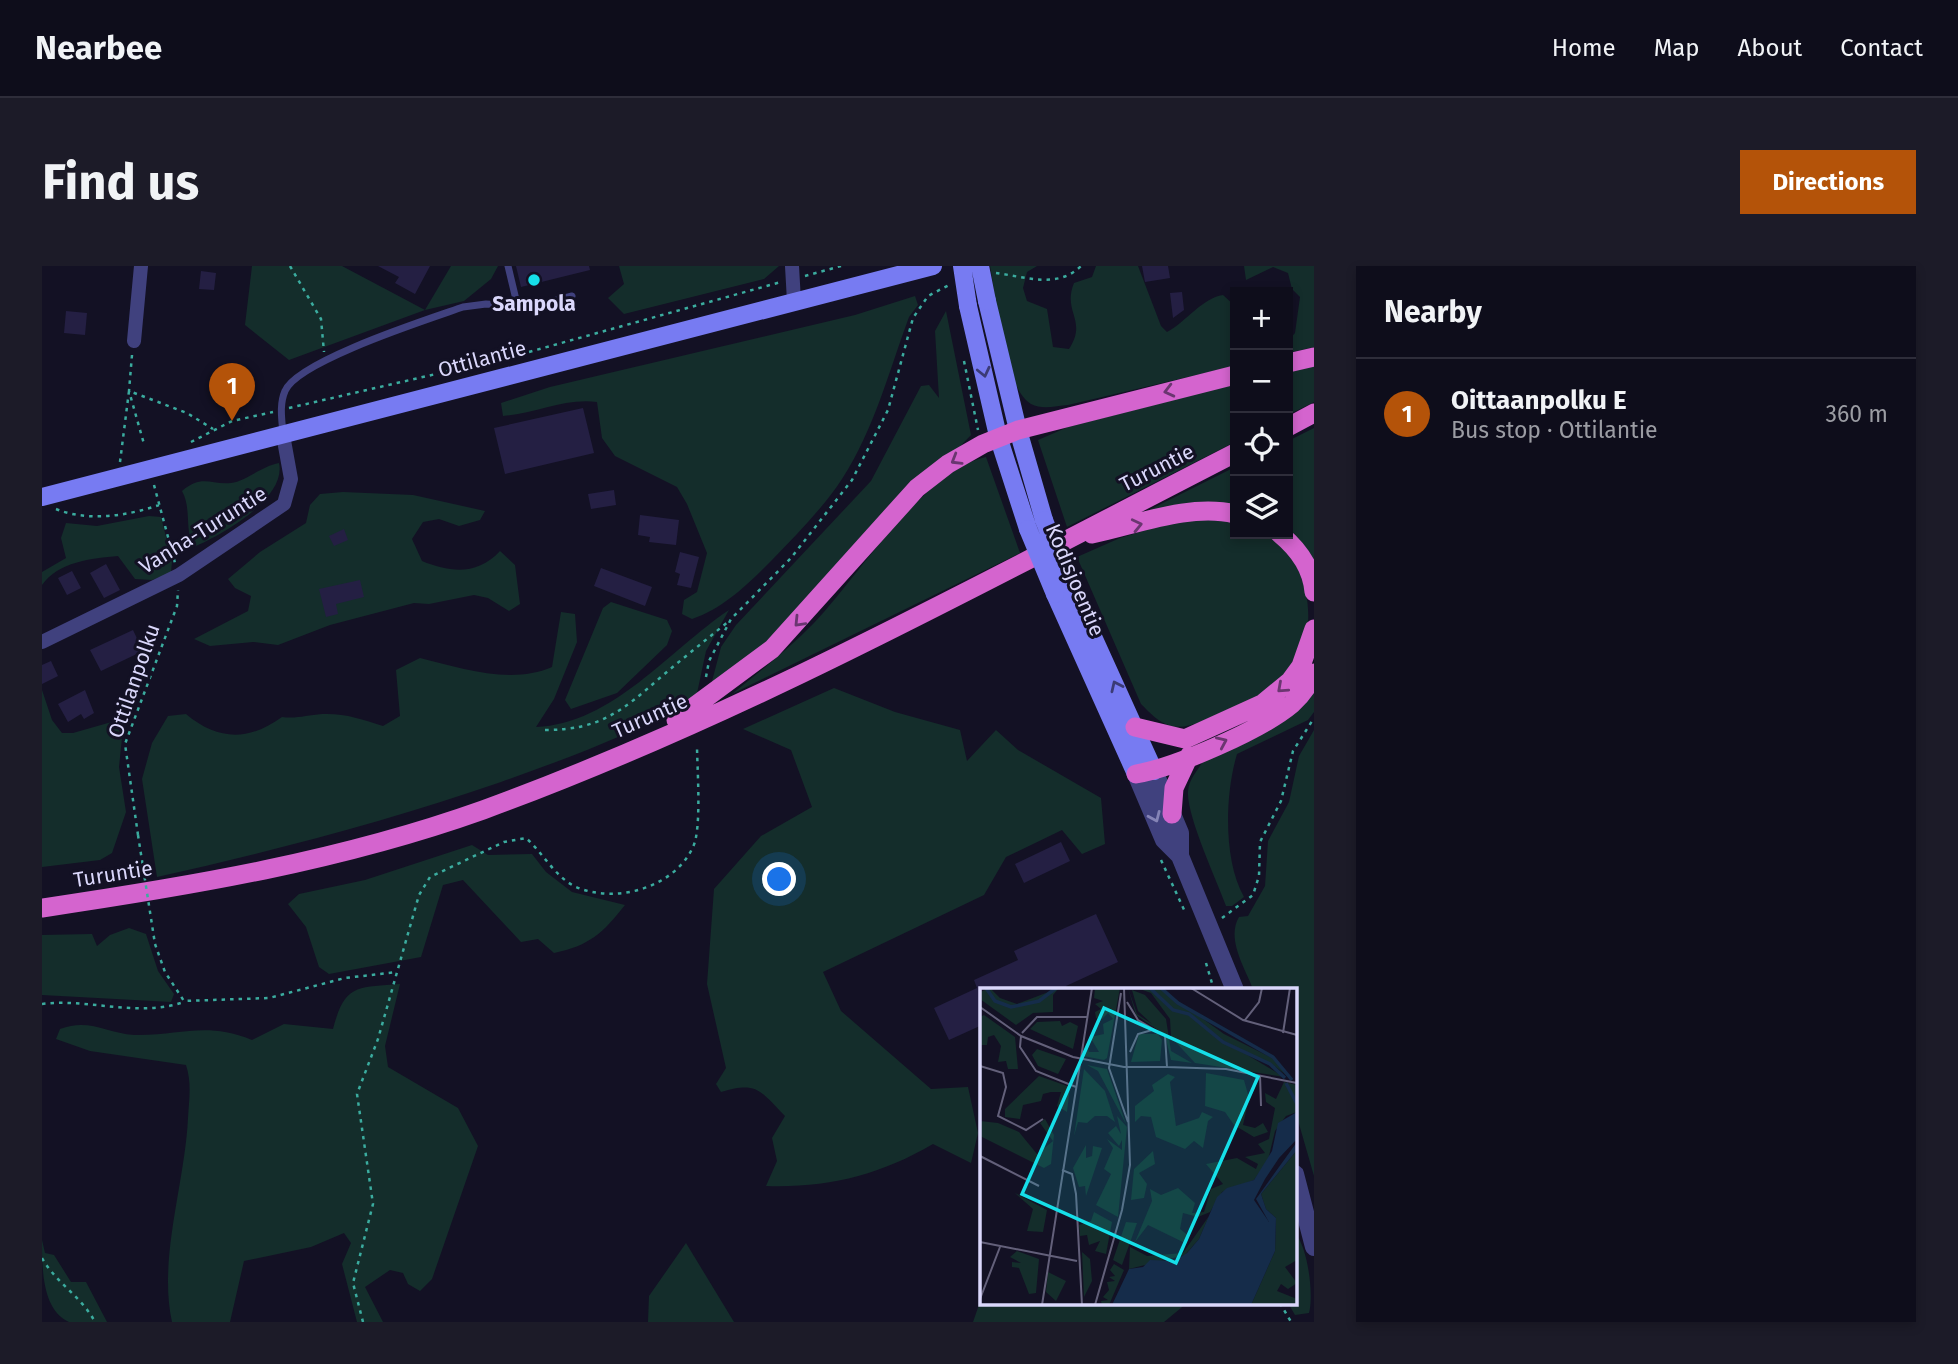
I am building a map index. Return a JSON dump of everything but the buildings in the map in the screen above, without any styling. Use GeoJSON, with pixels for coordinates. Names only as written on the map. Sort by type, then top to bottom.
{"type":"FeatureCollection","features":[{"type":"Feature","properties":{"kind":"highway"},"geometry":{"type":"LineString","coordinates":[[1293,362],[1314,357]]}},
{"type":"Feature","properties":{"kind":"highway"},"geometry":{"type":"LineString","coordinates":[[635,749],[772,649],[917,488],[990,440],[1018,430],[1230,376]]}},
{"type":"Feature","properties":{"kind":"highway"},"geometry":{"type":"LineString","coordinates":[[1293,424],[1314,413]]}},
{"type":"Feature","properties":{"kind":"highway","name":"Turuntie"},"geometry":{"type":"LineString","coordinates":[[42,908],[305,862],[482,810],[635,749],[840,654],[1230,456]]}},
{"type":"Feature","properties":{"kind":"highway"},"geometry":{"type":"LineString","coordinates":[[1070,538],[1178,515],[1205,512],[1230,514]]}},
{"type":"Feature","properties":{"kind":"highway"},"geometry":{"type":"LineString","coordinates":[[1286,539],[1305,562],[1314,592]]}},
{"type":"Feature","properties":{"kind":"highway"},"geometry":{"type":"LineString","coordinates":[[1146,768],[1187,748],[1276,694],[1301,666],[1314,629]]}},
{"type":"Feature","properties":{"kind":"highway"},"geometry":{"type":"LineString","coordinates":[[1135,727],[1187,748],[1278,714],[1300,696],[1314,673]]}},
{"type":"Feature","properties":{"kind":"highway"},"geometry":{"type":"LineString","coordinates":[[1171,814],[1176,780],[1187,748]]}},
{"type":"Feature","properties":{"kind":"main road","name":"Ottilantie"},"geometry":{"type":"LineString","coordinates":[[47,502],[283,435],[933,266]]}},
{"type":"Feature","properties":{"kind":"main road","name":"Kodisjoentie"},"geometry":{"type":"LineString","coordinates":[[988,269],[987,301],[1018,430],[1063,590],[1146,768]]}},
{"type":"Feature","properties":{"kind":"main road","name":"Kodisjoentie"},"geometry":{"type":"LineString","coordinates":[[960,273],[990,440],[1028,529],[1135,727],[1146,768]]}},
{"type":"Feature","properties":{"kind":"street"},"geometry":{"type":"LineString","coordinates":[[134,341],[141,266]]}},
{"type":"Feature","properties":{"kind":"street"},"geometry":{"type":"LineString","coordinates":[[792,273],[793,301]]}},
{"type":"Feature","properties":{"kind":"street","name":"Vanha-Turuntie"},"geometry":{"type":"LineString","coordinates":[[42,642],[179,575],[284,504],[291,479],[283,435]]}},
{"type":"Feature","properties":{"kind":"street","name":"Kodisjoentie"},"geometry":{"type":"LineString","coordinates":[[1146,768],[1180,833],[1180,856]]}},
{"type":"Feature","properties":{"kind":"street","name":"Kodisjoentie"},"geometry":{"type":"LineString","coordinates":[[1146,768],[1164,840],[1180,856],[1235,988]]}},
{"type":"Feature","properties":{"kind":"street"},"geometry":{"type":"LineString","coordinates":[[1296,1178],[1314,1247]]}},
{"type":"Feature","properties":{"kind":"lane"},"geometry":{"type":"LineString","coordinates":[[508,266],[517,308]]}},
{"type":"Feature","properties":{"kind":"lane"},"geometry":{"type":"LineString","coordinates":[[283,435],[281,410],[285,391],[294,378],[324,360],[463,307],[486,304],[517,308],[572,296]]}},
{"type":"Feature","properties":{"kind":"path"},"geometry":{"type":"LineString","coordinates":[[290,266],[321,319],[324,360]]}},
{"type":"Feature","properties":{"kind":"path"},"geometry":{"type":"LineString","coordinates":[[184,445],[232,421],[518,355],[792,273],[841,266]]}},
{"type":"Feature","properties":{"kind":"path"},"geometry":{"type":"LineString","coordinates":[[988,269],[1054,280],[1070,277],[1081,266]]}},
{"type":"Feature","properties":{"kind":"path"},"geometry":{"type":"LineString","coordinates":[[545,730],[572,730],[596,724],[630,706],[731,619],[791,558],[852,480],[888,410],[914,318],[928,296],[960,273]]}},
{"type":"Feature","properties":{"kind":"path"},"geometry":{"type":"LineString","coordinates":[[133,458],[120,462],[134,341]]}},
{"type":"Feature","properties":{"kind":"path"},"geometry":{"type":"LineString","coordinates":[[963,358],[974,419],[990,440]]}},
{"type":"Feature","properties":{"kind":"path"},"geometry":{"type":"LineString","coordinates":[[129,391],[187,413],[214,430]]}},
{"type":"Feature","properties":{"kind":"path"},"geometry":{"type":"LineString","coordinates":[[129,391],[144,444]]}},
{"type":"Feature","properties":{"kind":"path","name":"Ottilanpolku"},"geometry":{"type":"LineString","coordinates":[[154,485],[179,575],[177,606],[125,744],[155,944],[165,972],[184,1002]]}},
{"type":"Feature","properties":{"kind":"path"},"geometry":{"type":"LineString","coordinates":[[47,502],[74,516],[118,515],[159,505]]}},
{"type":"Feature","properties":{"kind":"path"},"geometry":{"type":"LineString","coordinates":[[705,681],[709,661],[731,619]]}},
{"type":"Feature","properties":{"kind":"path"},"geometry":{"type":"LineString","coordinates":[[1211,926],[1253,895],[1259,876],[1260,842],[1281,801],[1293,751],[1314,718]]}},
{"type":"Feature","properties":{"kind":"path"},"geometry":{"type":"LineString","coordinates":[[363,1322],[353,1283],[373,1204],[357,1094],[378,1039],[419,895],[430,877],[503,842],[526,838],[540,849],[556,872],[576,887],[611,894],[651,888],[672,873],[694,846],[697,745]]}},
{"type":"Feature","properties":{"kind":"path"},"geometry":{"type":"LineString","coordinates":[[42,1004],[62,1002],[148,1010],[184,1002],[269,998],[345,978],[397,972]]}},
{"type":"Feature","properties":{"kind":"path"},"geometry":{"type":"LineString","coordinates":[[42,1258],[52,1276],[95,1322]]}},
{"type":"Feature","properties":{"kind":"path"},"geometry":{"type":"LineString","coordinates":[[1281,1304],[1291,1322]]}},
{"type":"Feature","properties":{"kind":"green space"},"geometry":{"type":"Polygon","coordinates":[[[252,266],[342,266],[425,310],[289,360],[245,325],[252,266]]]}},
{"type":"Feature","properties":{"kind":"green space"},"geometry":{"type":"Polygon","coordinates":[[[451,266],[498,266],[491,279],[464,301],[425,310],[451,266]]]}},
{"type":"Feature","properties":{"kind":"green space"},"geometry":{"type":"Polygon","coordinates":[[[619,266],[779,266],[764,279],[624,314],[608,298],[624,284],[619,266]]]}},
{"type":"Feature","properties":{"kind":"green space"},"geometry":{"type":"Polygon","coordinates":[[[990,266],[1037,266],[1027,272],[1023,288],[1027,301],[1047,309],[1053,347],[1069,349],[1076,331],[1071,301],[1074,283],[1092,277],[1096,266],[1138,266],[1161,326],[1167,332],[1215,297],[1223,295],[1230,301],[1230,367],[1068,405],[1035,406],[1022,395],[1014,380],[998,319],[990,266]]]}},
{"type":"Feature","properties":{"kind":"green space"},"geometry":{"type":"Polygon","coordinates":[[[1244,266],[1314,266],[1314,347],[1293,352],[1300,297],[1292,287],[1288,273],[1273,267],[1246,280],[1244,266]]]}},
{"type":"Feature","properties":{"kind":"green space"},"geometry":{"type":"Polygon","coordinates":[[[915,296],[918,305],[909,317],[863,441],[842,479],[809,521],[754,578],[715,609],[692,619],[682,614],[684,600],[697,592],[707,553],[677,487],[615,456],[602,438],[597,402],[573,402],[503,416],[501,403],[550,387],[855,315],[915,296]]]}},
{"type":"Feature","properties":{"kind":"green space"},"geometry":{"type":"Polygon","coordinates":[[[946,311],[971,435],[779,634],[711,685],[721,647],[736,625],[871,481],[921,386],[929,385],[939,398],[935,331],[946,311]]]}},
{"type":"Feature","properties":{"kind":"green space"},"geometry":{"type":"Polygon","coordinates":[[[1314,365],[1314,402],[1293,412],[1293,370],[1314,365]]]}},
{"type":"Feature","properties":{"kind":"green space"},"geometry":{"type":"Polygon","coordinates":[[[1230,385],[1230,445],[1067,527],[1038,440],[1068,427],[1230,385]]]}},
{"type":"Feature","properties":{"kind":"green space"},"geometry":{"type":"Polygon","coordinates":[[[1314,428],[1314,567],[1293,539],[1293,438],[1314,428]]]}},
{"type":"Feature","properties":{"kind":"green space"},"geometry":{"type":"Polygon","coordinates":[[[986,457],[1020,553],[732,694],[814,623],[915,504],[962,466],[986,457]]]}},
{"type":"Feature","properties":{"kind":"green space"},"geometry":{"type":"Polygon","coordinates":[[[279,463],[279,476],[263,502],[220,534],[194,547],[189,534],[187,505],[182,491],[195,483],[206,481],[237,482],[279,463]]]}},
{"type":"Feature","properties":{"kind":"green space"},"geometry":{"type":"Polygon","coordinates":[[[1230,470],[1230,508],[1139,515],[1230,470]]]}},
{"type":"Feature","properties":{"kind":"green space"},"geometry":{"type":"Polygon","coordinates":[[[343,492],[413,495],[485,511],[480,520],[459,526],[439,519],[423,522],[412,539],[422,561],[443,568],[473,568],[492,559],[500,551],[515,565],[520,604],[509,611],[488,598],[474,595],[429,604],[414,603],[330,625],[278,645],[253,642],[210,646],[194,639],[248,611],[251,596],[235,588],[228,579],[260,552],[306,523],[310,505],[320,494],[343,492]]]}},
{"type":"Feature","properties":{"kind":"green space"},"geometry":{"type":"Polygon","coordinates":[[[149,516],[161,517],[172,561],[171,573],[152,580],[135,579],[118,556],[66,566],[42,585],[42,572],[66,558],[61,538],[66,523],[97,526],[149,516]]]}},
{"type":"Feature","properties":{"kind":"green space"},"geometry":{"type":"Polygon","coordinates":[[[1180,520],[1230,520],[1230,539],[1275,539],[1292,557],[1307,597],[1308,626],[1300,654],[1293,666],[1269,689],[1197,723],[1177,727],[1154,717],[1141,704],[1077,557],[1120,538],[1180,520]]]}},
{"type":"Feature","properties":{"kind":"green space"},"geometry":{"type":"Polygon","coordinates":[[[611,602],[667,620],[672,631],[667,645],[617,693],[571,709],[565,700],[603,608],[611,602]]]}},
{"type":"Feature","properties":{"kind":"green space"},"geometry":{"type":"Polygon","coordinates":[[[729,610],[706,651],[696,698],[649,723],[551,764],[416,810],[287,846],[157,877],[142,779],[152,743],[168,716],[186,714],[210,729],[234,735],[258,730],[282,717],[322,714],[345,716],[383,726],[400,716],[396,670],[420,658],[503,675],[520,675],[552,667],[561,612],[575,614],[577,642],[554,699],[536,727],[564,723],[615,699],[729,610]]]}},
{"type":"Feature","properties":{"kind":"green space"},"geometry":{"type":"Polygon","coordinates":[[[834,688],[895,712],[960,730],[967,761],[996,730],[1018,750],[1101,798],[1105,844],[1082,854],[1062,830],[1006,857],[984,895],[823,972],[841,1011],[931,1089],[968,1087],[978,1133],[971,1163],[933,1144],[893,1164],[853,1177],[811,1185],[766,1186],[777,1161],[772,1138],[785,1116],[758,1090],[743,1088],[721,1092],[716,1084],[726,1068],[707,984],[714,889],[761,836],[812,807],[791,750],[743,729],[834,688]]]}},
{"type":"Feature","properties":{"kind":"green space"},"geometry":{"type":"Polygon","coordinates":[[[42,690],[52,720],[62,733],[73,733],[115,721],[123,728],[119,767],[126,812],[112,853],[100,860],[42,867],[42,690]]]}},
{"type":"Feature","properties":{"kind":"green space"},"geometry":{"type":"Polygon","coordinates":[[[1314,691],[1314,712],[1308,720],[1237,754],[1230,788],[1228,827],[1232,865],[1244,897],[1232,906],[1226,906],[1192,816],[1188,791],[1190,783],[1202,763],[1314,691]]]}},
{"type":"Feature","properties":{"kind":"green space"},"geometry":{"type":"Polygon","coordinates":[[[1314,730],[1314,1176],[1296,1113],[1296,988],[1253,988],[1238,953],[1235,935],[1239,917],[1248,916],[1265,886],[1268,841],[1289,802],[1299,756],[1314,730]]]}},
{"type":"Feature","properties":{"kind":"green space"},"geometry":{"type":"Polygon","coordinates":[[[472,845],[488,855],[532,854],[546,872],[572,892],[625,905],[594,937],[554,953],[538,939],[521,942],[463,880],[443,885],[421,957],[329,974],[319,967],[306,927],[288,904],[299,894],[365,880],[472,845]]]}},
{"type":"Feature","properties":{"kind":"green space"},"geometry":{"type":"Polygon","coordinates":[[[129,928],[146,934],[158,971],[174,994],[171,1002],[42,995],[42,935],[92,934],[97,946],[110,935],[129,928]]]}},
{"type":"Feature","properties":{"kind":"green space"},"geometry":{"type":"Polygon","coordinates":[[[400,984],[385,1046],[388,1067],[458,1108],[478,1146],[432,1279],[420,1291],[408,1284],[403,1273],[390,1270],[365,1287],[383,1322],[357,1322],[342,1264],[351,1243],[344,1233],[311,1247],[244,1261],[230,1322],[172,1322],[168,1273],[186,1143],[190,1091],[186,1065],[90,1051],[56,1039],[60,1029],[80,1025],[134,1035],[206,1030],[235,1034],[252,1040],[284,1024],[333,1029],[342,1003],[355,991],[373,986],[400,984]]]}},
{"type":"Feature","properties":{"kind":"green space"},"geometry":{"type":"Polygon","coordinates":[[[1296,1234],[1309,1272],[1311,1295],[1309,1313],[1295,1315],[1289,1304],[1296,1304],[1296,1234]]]}},
{"type":"Feature","properties":{"kind":"green space"},"geometry":{"type":"Polygon","coordinates":[[[42,1240],[45,1253],[54,1255],[71,1282],[86,1282],[107,1322],[69,1322],[53,1308],[45,1287],[42,1240]]]}},
{"type":"Feature","properties":{"kind":"green space"},"geometry":{"type":"Polygon","coordinates":[[[686,1243],[734,1322],[648,1322],[649,1296],[686,1243]]]}},
{"type":"Feature","properties":{"kind":"green space"},"geometry":{"type":"Polygon","coordinates":[[[980,1302],[980,1304],[1186,1304],[1164,1322],[973,1322],[980,1302]]]}},
{"type":"Feature","properties":{"kind":"place","name":"Sampola"},"geometry":{"type":"Point","coordinates":[534,280]}},
{"type":"Feature","properties":{"kind":"place","name":"Oittaanpolku E"},"geometry":{"type":"Point","coordinates":[232,421]}}]}
